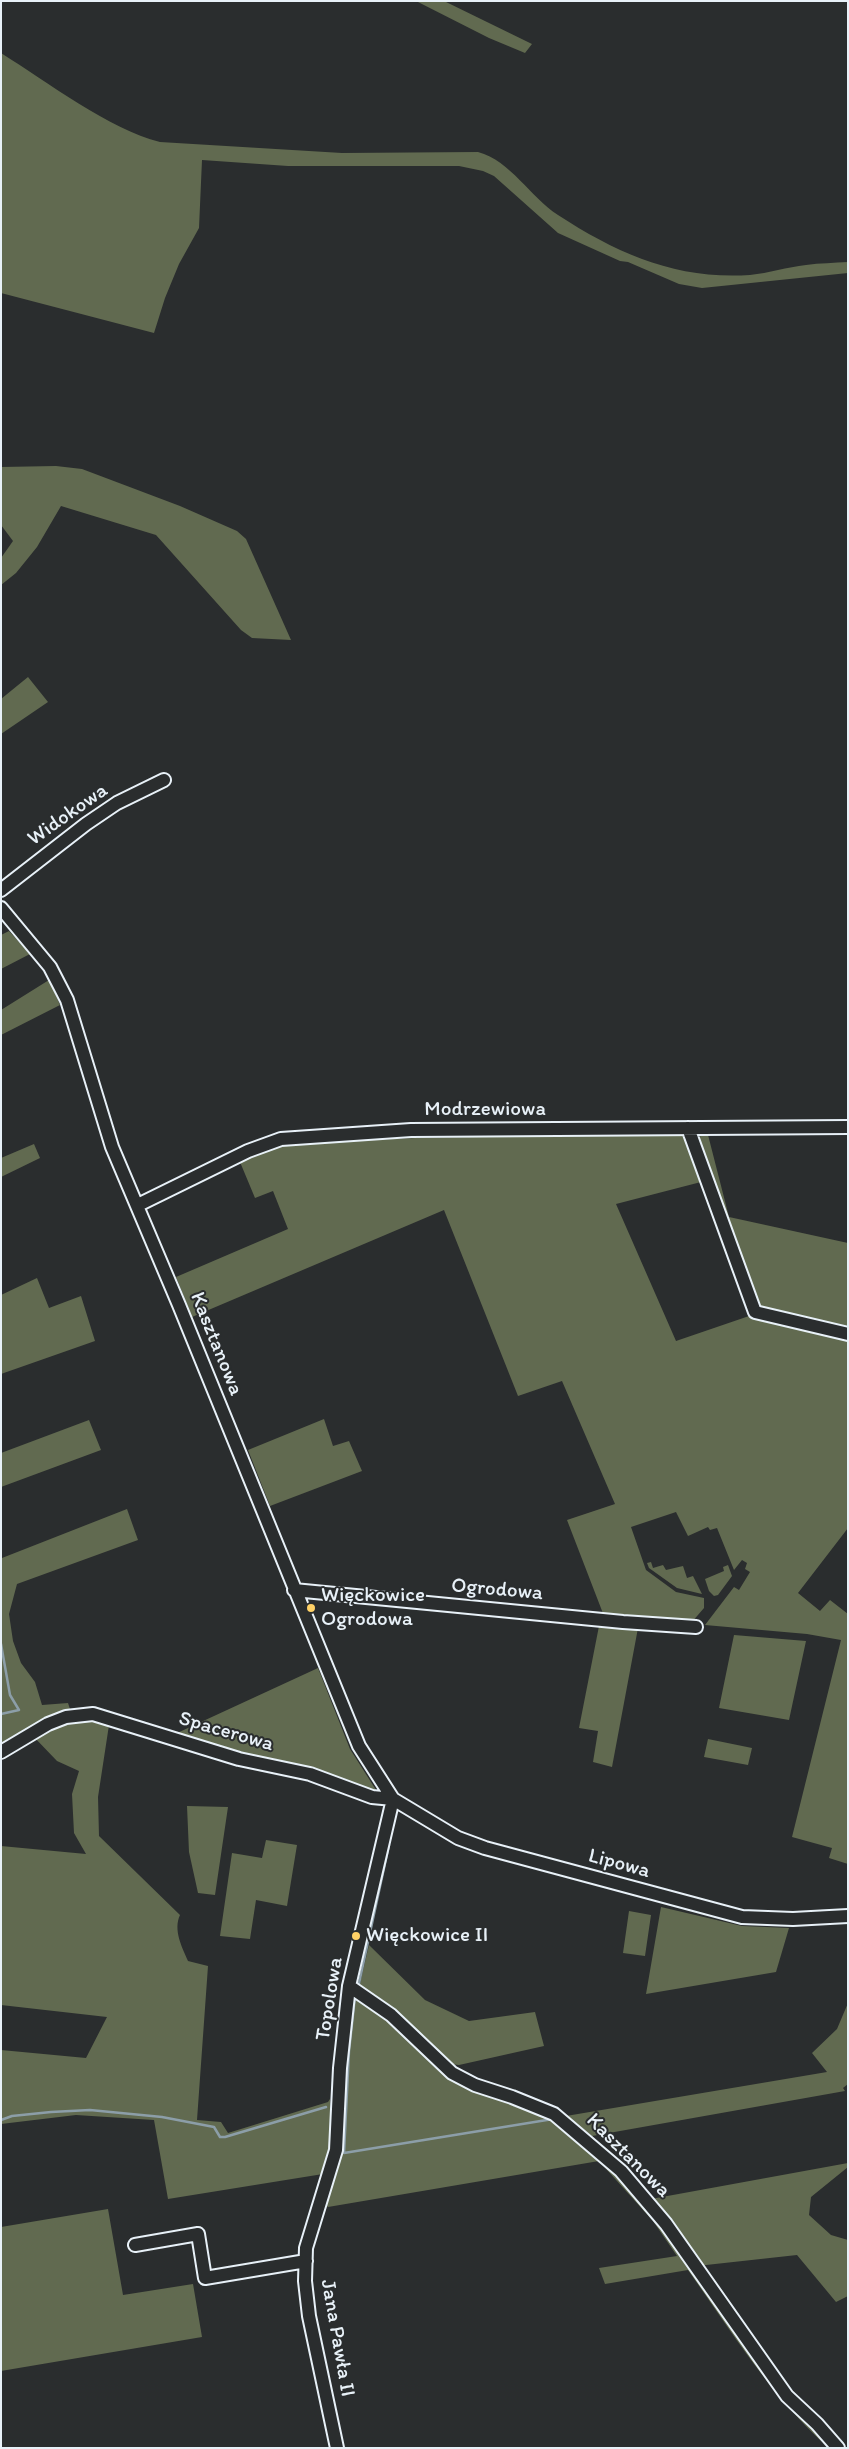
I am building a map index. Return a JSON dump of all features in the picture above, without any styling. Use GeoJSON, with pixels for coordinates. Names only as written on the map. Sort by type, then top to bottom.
{"type":"FeatureCollection","features":[{"type":"Feature","properties":{"kind":"street","name":"Widokowa"},"geometry":{"type":"LineString","coordinates":[[1,890],[86,824],[117,803],[164,780]]}},
{"type":"Feature","properties":{"kind":"street","name":"Kasztanowa"},"geometry":{"type":"LineString","coordinates":[[1,908],[58,978],[67,1000],[112,1147],[138,1205],[359,1746],[393,1798]]}},
{"type":"Feature","properties":{"kind":"street"},"geometry":{"type":"LineString","coordinates":[[688,1128],[755,1312],[848,1334]]}},
{"type":"Feature","properties":{"kind":"street","name":"Modrzewiowa"},"geometry":{"type":"LineString","coordinates":[[138,1205],[248,1151],[281,1138],[383,1130],[848,1128]]}},
{"type":"Feature","properties":{"kind":"street","name":"Ogrodowa"},"geometry":{"type":"LineString","coordinates":[[294,1590],[696,1628]]}},
{"type":"Feature","properties":{"kind":"street","name":"Spacerowa"},"geometry":{"type":"LineString","coordinates":[[1,1752],[48,1724],[66,1717],[93,1714],[239,1759],[310,1774],[372,1798],[393,1798]]}},
{"type":"Feature","properties":{"kind":"street","name":"Lipowa"},"geometry":{"type":"LineString","coordinates":[[393,1798],[458,1838],[486,1848],[742,1917],[793,1919],[848,1916]]}},
{"type":"Feature","properties":{"kind":"street","name":"Topolowa"},"geometry":{"type":"LineString","coordinates":[[336,2150],[340,2068],[349,1986],[393,1798]]}},
{"type":"Feature","properties":{"kind":"street","name":"Kasztanowa"},"geometry":{"type":"LineString","coordinates":[[349,1986],[391,2014],[461,2078],[554,2114],[621,2171],[666,2224],[787,2396],[812,2418],[838,2448]]}},
{"type":"Feature","properties":{"kind":"street","name":"Jana Pawła II"},"geometry":{"type":"LineString","coordinates":[[336,2150],[306,2248],[305,2281],[309,2316],[337,2448]]}},
{"type":"Feature","properties":{"kind":"street"},"geometry":{"type":"LineString","coordinates":[[134,2246],[198,2234],[205,2278],[306,2261]]}},
{"type":"Feature","properties":{"kind":"green space"},"geometry":{"type":"Polygon","coordinates":[[[416,1],[444,1],[532,44],[525,53],[489,38],[416,1]]]}},
{"type":"Feature","properties":{"kind":"green space"},"geometry":{"type":"Polygon","coordinates":[[[1,53],[99,116],[140,136],[160,142],[342,153],[478,152],[500,163],[558,215],[603,242],[649,262],[698,273],[750,275],[799,266],[848,262],[848,273],[702,288],[679,284],[628,262],[620,261],[558,233],[494,176],[483,171],[459,166],[288,166],[202,160],[199,228],[179,264],[165,298],[154,333],[1,293],[1,53]]]}},
{"type":"Feature","properties":{"kind":"green space"},"geometry":{"type":"Polygon","coordinates":[[[56,466],[82,469],[180,506],[237,531],[246,539],[291,640],[252,638],[241,630],[156,535],[61,506],[37,547],[16,573],[1,585],[1,558],[13,541],[1,525],[1,467],[56,466]]]}},
{"type":"Feature","properties":{"kind":"green space"},"geometry":{"type":"Polygon","coordinates":[[[28,677],[48,702],[1,734],[1,699],[28,677]]]}},
{"type":"Feature","properties":{"kind":"green space"},"geometry":{"type":"Polygon","coordinates":[[[9,931],[30,954],[1,969],[1,935],[9,931]]]}},
{"type":"Feature","properties":{"kind":"green space"},"geometry":{"type":"Polygon","coordinates":[[[49,980],[60,1005],[1,1035],[1,1010],[49,980]]]}},
{"type":"Feature","properties":{"kind":"green space"},"geometry":{"type":"Polygon","coordinates":[[[701,1131],[707,1131],[729,1217],[848,1243],[848,1330],[758,1309],[699,1145],[701,1131]]]}},
{"type":"Feature","properties":{"kind":"green space"},"geometry":{"type":"Polygon","coordinates":[[[683,1133],[701,1182],[616,1204],[676,1341],[752,1315],[848,1337],[848,1528],[798,1593],[820,1611],[830,1600],[848,1614],[848,1864],[829,1858],[832,1848],[792,1837],[841,1640],[807,1634],[705,1625],[734,1587],[739,1590],[750,1572],[745,1569],[747,1563],[742,1560],[734,1570],[717,1528],[710,1530],[708,1527],[688,1536],[676,1512],[631,1527],[646,1570],[676,1592],[704,1598],[704,1608],[691,1623],[604,1616],[567,1520],[615,1504],[562,1381],[518,1396],[444,1210],[192,1317],[176,1277],[288,1229],[273,1191],[255,1198],[240,1162],[284,1144],[415,1138],[683,1133]]]}},
{"type":"Feature","properties":{"kind":"green space"},"geometry":{"type":"Polygon","coordinates":[[[34,1144],[40,1158],[1,1177],[1,1158],[34,1144]]]}},
{"type":"Feature","properties":{"kind":"green space"},"geometry":{"type":"Polygon","coordinates":[[[37,1278],[49,1308],[81,1296],[95,1341],[1,1374],[1,1295],[37,1278]]]}},
{"type":"Feature","properties":{"kind":"green space"},"geometry":{"type":"Polygon","coordinates":[[[324,1419],[333,1446],[349,1441],[362,1471],[270,1506],[248,1450],[324,1419]]]}},
{"type":"Feature","properties":{"kind":"green space"},"geometry":{"type":"Polygon","coordinates":[[[89,1420],[101,1450],[1,1487],[1,1453],[89,1420]]]}},
{"type":"Feature","properties":{"kind":"green space"},"geometry":{"type":"Polygon","coordinates":[[[127,1509],[138,1540],[17,1584],[9,1614],[13,1641],[21,1663],[35,1682],[42,1705],[68,1703],[71,1712],[1,1748],[1,1556],[2,1558],[127,1509]]]}},
{"type":"Feature","properties":{"kind":"green space"},"geometry":{"type":"Polygon","coordinates":[[[651,1562],[653,1568],[663,1565],[666,1570],[683,1566],[687,1578],[693,1576],[702,1594],[677,1588],[649,1568],[647,1563],[651,1562]]]}},
{"type":"Feature","properties":{"kind":"green space"},"geometry":{"type":"Polygon","coordinates":[[[728,1565],[732,1576],[718,1595],[714,1596],[709,1591],[705,1579],[724,1571],[723,1567],[728,1565]]]}},
{"type":"Feature","properties":{"kind":"green space"},"geometry":{"type":"Polygon","coordinates":[[[599,1626],[638,1628],[612,1767],[593,1762],[598,1731],[579,1728],[599,1626]]]}},
{"type":"Feature","properties":{"kind":"green space"},"geometry":{"type":"Polygon","coordinates":[[[734,1635],[806,1641],[789,1720],[719,1708],[734,1635]]]}},
{"type":"Feature","properties":{"kind":"green space"},"geometry":{"type":"Polygon","coordinates":[[[318,1668],[350,1749],[377,1794],[239,1756],[175,1734],[318,1668]]]}},
{"type":"Feature","properties":{"kind":"green space"},"geometry":{"type":"Polygon","coordinates":[[[93,1718],[109,1725],[98,1797],[99,1836],[180,1915],[177,1927],[188,1961],[208,1966],[197,2120],[221,2122],[228,2133],[328,2102],[330,2099],[331,2138],[323,2174],[168,2199],[154,2120],[76,2115],[1,2124],[1,2050],[86,2058],[107,2017],[1,2005],[1,1846],[86,1854],[74,1833],[72,1794],[79,1771],[57,1761],[33,1736],[62,1721],[93,1718]]]}},
{"type":"Feature","properties":{"kind":"green space"},"geometry":{"type":"Polygon","coordinates":[[[708,1739],[752,1748],[748,1765],[704,1757],[708,1739]]]}},
{"type":"Feature","properties":{"kind":"green space"},"geometry":{"type":"Polygon","coordinates":[[[187,1806],[228,1807],[215,1895],[198,1893],[189,1852],[187,1806]]]}},
{"type":"Feature","properties":{"kind":"green space"},"geometry":{"type":"Polygon","coordinates":[[[266,1840],[297,1845],[287,1906],[256,1900],[250,1939],[220,1936],[232,1853],[262,1858],[266,1840]]]}},
{"type":"Feature","properties":{"kind":"green space"},"geometry":{"type":"Polygon","coordinates":[[[661,1907],[742,1926],[789,1928],[776,1972],[646,1994],[661,1907]]]}},
{"type":"Feature","properties":{"kind":"green space"},"geometry":{"type":"Polygon","coordinates":[[[629,1911],[651,1915],[645,1956],[623,1953],[629,1911]]]}},
{"type":"Feature","properties":{"kind":"green space"},"geometry":{"type":"Polygon","coordinates":[[[369,1945],[425,2000],[469,2021],[535,2012],[544,2046],[459,2065],[450,2064],[359,1988],[369,1945]]]}},
{"type":"Feature","properties":{"kind":"green space"},"geometry":{"type":"Polygon","coordinates":[[[355,1995],[370,2003],[443,2069],[553,2116],[626,2181],[835,2448],[829,2448],[789,2408],[754,2364],[688,2270],[605,2284],[599,2268],[677,2256],[653,2221],[599,2161],[328,2207],[326,2205],[343,2141],[346,2051],[355,1995]]]}},
{"type":"Feature","properties":{"kind":"green space"},"geometry":{"type":"Polygon","coordinates":[[[848,2003],[848,2084],[843,2088],[845,2091],[592,2136],[566,2116],[827,2072],[812,2053],[837,2029],[848,2003]]]}},
{"type":"Feature","properties":{"kind":"green space"},"geometry":{"type":"Polygon","coordinates":[[[848,2163],[848,2167],[811,2197],[809,2215],[831,2235],[848,2240],[848,2296],[836,2302],[797,2255],[697,2266],[651,2199],[848,2163]]]}},
{"type":"Feature","properties":{"kind":"green space"},"geometry":{"type":"Polygon","coordinates":[[[108,2209],[123,2295],[193,2284],[202,2337],[1,2371],[1,2227],[108,2209]]]}},
{"type":"Feature","properties":{"kind":"waterway"},"geometry":{"type":"LineString","coordinates":[[1,1644],[10,1695],[19,1710],[1,1714]]}},
{"type":"Feature","properties":{"kind":"waterway"},"geometry":{"type":"LineString","coordinates":[[358,1988],[389,1845]]}},
{"type":"Feature","properties":{"kind":"waterway"},"geometry":{"type":"LineString","coordinates":[[363,1988],[373,1995]]}},
{"type":"Feature","properties":{"kind":"waterway"},"geometry":{"type":"LineString","coordinates":[[355,1996],[349,2051],[344,2153],[553,2119]]}},
{"type":"Feature","properties":{"kind":"waterway"},"geometry":{"type":"LineString","coordinates":[[1,2120],[12,2116],[90,2110],[162,2117],[214,2127],[220,2137],[225,2137],[326,2107]]}},
{"type":"Feature","properties":{"kind":"place","name":"Więckowice Ogrodowa"},"geometry":{"type":"Point","coordinates":[311,1608]}},
{"type":"Feature","properties":{"kind":"place","name":"Więckowice II"},"geometry":{"type":"Point","coordinates":[356,1936]}}]}
